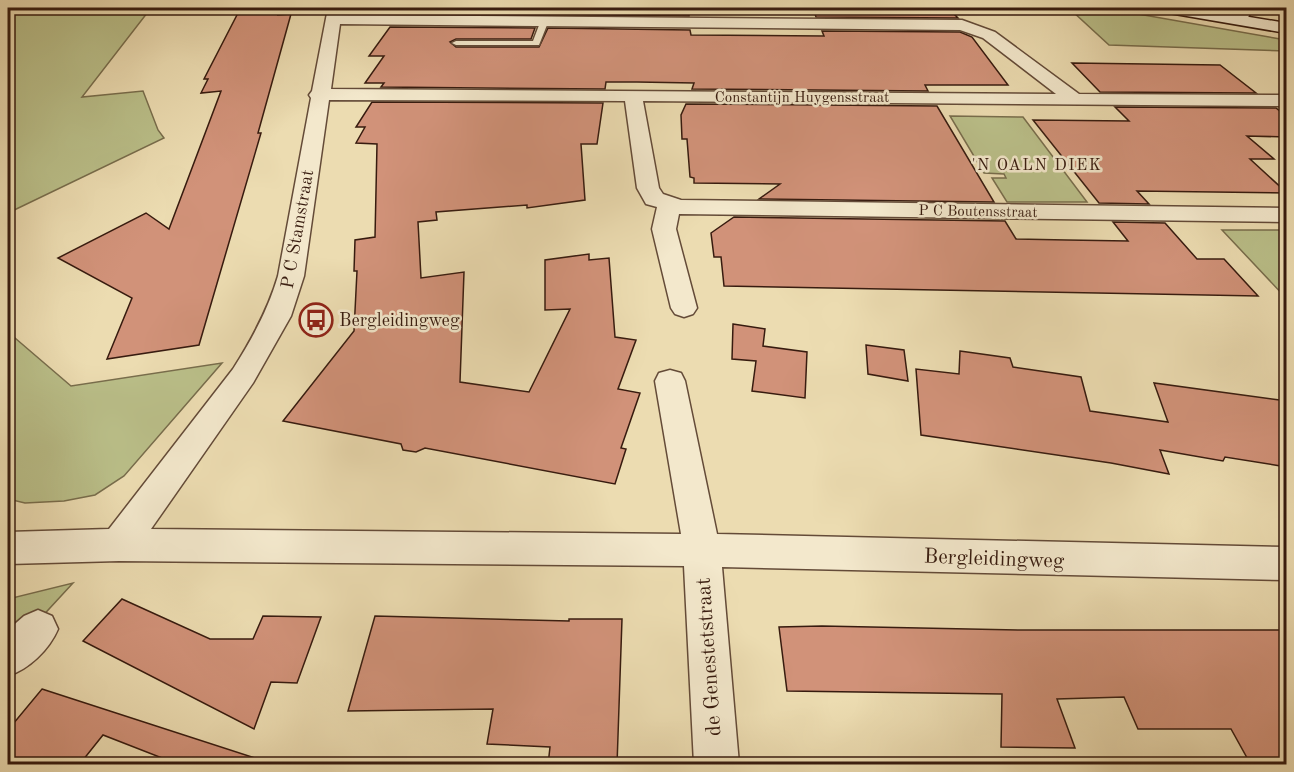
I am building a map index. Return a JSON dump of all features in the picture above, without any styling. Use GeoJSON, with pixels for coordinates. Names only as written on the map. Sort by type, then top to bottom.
{"type":"FeatureCollection","features":[{"type":"Feature","properties":{"kind":"main road"},"geometry":{"type":"LineString","coordinates":[[1169,8],[1243,14],[1287,28]]}},
{"type":"Feature","properties":{"kind":"street"},"geometry":{"type":"LineString","coordinates":[[742,8],[752,22]]}},
{"type":"Feature","properties":{"kind":"street"},"geometry":{"type":"LineString","coordinates":[[334,13],[545,20],[962,25],[989,35],[1076,100]]}},
{"type":"Feature","properties":{"kind":"street","name":"P C Stamstraat"},"geometry":{"type":"LineString","coordinates":[[119,545],[243,376],[260,351],[281,308],[291,276],[318,95],[334,13]]}},
{"type":"Feature","properties":{"kind":"street","name":"Constantijn Huygensstraat"},"geometry":{"type":"LineString","coordinates":[[318,95],[360,93],[1287,101]]}},
{"type":"Feature","properties":{"kind":"street"},"geometry":{"type":"LineString","coordinates":[[633,96],[648,188],[654,199],[669,206],[664,229],[684,308]]}},
{"type":"Feature","properties":{"kind":"street","name":"P C Boutensstraat"},"geometry":{"type":"LineString","coordinates":[[669,206],[693,209],[1287,215]]}},
{"type":"Feature","properties":{"kind":"street"},"geometry":{"type":"LineString","coordinates":[[670,381],[702,550]]}},
{"type":"Feature","properties":{"kind":"street","name":"Bergleidingweg"},"geometry":{"type":"LineString","coordinates":[[8,548],[119,545],[702,550],[1287,564]]}},
{"type":"Feature","properties":{"kind":"street","name":"de Genestetstraat"},"geometry":{"type":"LineString","coordinates":[[702,550],[716,765]]}},
{"type":"Feature","properties":{"kind":"street"},"geometry":{"type":"LineString","coordinates":[[8,656],[38,629]]}},
{"type":"Feature","properties":{"kind":"lane"},"geometry":{"type":"LineString","coordinates":[[1270,8],[1287,13]]}},
{"type":"Feature","properties":{"kind":"lane"},"geometry":{"type":"LineString","coordinates":[[456,42],[536,43],[545,20]]}},
{"type":"Feature","properties":{"kind":"green space"},"geometry":{"type":"Polygon","coordinates":[[[8,8],[151,8],[82,97],[143,91],[158,130],[164,138],[8,213],[8,77],[10,73],[8,8]]]}},
{"type":"Feature","properties":{"kind":"green space"},"geometry":{"type":"Polygon","coordinates":[[[1053,8],[1104,8],[1286,40],[1286,51],[1109,45],[1072,11],[1053,8]]]}},
{"type":"Feature","properties":{"kind":"green space"},"geometry":{"type":"Polygon","coordinates":[[[950,116],[1023,117],[1087,202],[1007,202],[992,178],[1006,178],[1004,174],[984,173],[950,116]]]}},
{"type":"Feature","properties":{"kind":"green space"},"geometry":{"type":"Polygon","coordinates":[[[1222,230],[1286,230],[1286,298],[1222,230]]]}},
{"type":"Feature","properties":{"kind":"green space"},"geometry":{"type":"Polygon","coordinates":[[[8,332],[71,386],[222,363],[124,476],[95,495],[64,501],[25,503],[8,499],[8,332]]]}},
{"type":"Feature","properties":{"kind":"green space"},"geometry":{"type":"Polygon","coordinates":[[[73,583],[37,622],[8,632],[8,599],[73,583]]]}},
{"type":"Feature","properties":{"kind":"building"},"geometry":{"type":"Polygon","coordinates":[[[246,8],[281,8],[278,15],[291,14],[258,133],[261,133],[199,345],[107,359],[132,298],[58,258],[146,213],[169,229],[221,91],[201,93],[208,79],[204,79],[238,13],[244,13],[246,8]]]}},
{"type":"Feature","properties":{"kind":"building"},"geometry":{"type":"Polygon","coordinates":[[[405,8],[689,8],[689,16],[400,13],[405,8]]]}},
{"type":"Feature","properties":{"kind":"building"},"geometry":{"type":"Polygon","coordinates":[[[813,8],[948,8],[958,18],[816,17],[813,8]]]}},
{"type":"Feature","properties":{"kind":"building"},"geometry":{"type":"Polygon","coordinates":[[[390,27],[535,28],[531,39],[456,39],[450,42],[456,47],[539,47],[548,28],[690,30],[691,35],[824,36],[822,31],[960,32],[972,37],[1008,85],[925,85],[928,91],[692,89],[694,83],[637,82],[606,82],[605,89],[381,87],[384,83],[365,83],[384,56],[369,56],[390,27]]]}},
{"type":"Feature","properties":{"kind":"building"},"geometry":{"type":"Polygon","coordinates":[[[1072,63],[1220,65],[1256,93],[1100,92],[1072,63]]]}},
{"type":"Feature","properties":{"kind":"building"},"geometry":{"type":"Polygon","coordinates":[[[372,102],[603,103],[597,144],[581,144],[585,200],[527,208],[527,205],[436,212],[437,220],[418,222],[421,278],[464,272],[460,382],[529,392],[570,309],[545,310],[545,260],[589,254],[589,260],[609,258],[615,337],[636,340],[618,389],[640,393],[621,448],[626,449],[615,484],[425,448],[416,452],[403,450],[401,444],[283,421],[354,331],[357,271],[354,271],[355,240],[375,237],[377,144],[356,143],[365,127],[356,127],[372,102]]]}},
{"type":"Feature","properties":{"kind":"building"},"geometry":{"type":"Polygon","coordinates":[[[686,104],[937,106],[994,202],[759,199],[780,184],[694,183],[694,178],[690,177],[687,139],[682,139],[681,115],[686,104]]]}},
{"type":"Feature","properties":{"kind":"building"},"geometry":{"type":"Polygon","coordinates":[[[1115,107],[1276,108],[1287,117],[1287,137],[1247,136],[1274,159],[1250,159],[1287,193],[1137,191],[1149,204],[1099,203],[1033,120],[1129,121],[1115,107]]]}},
{"type":"Feature","properties":{"kind":"building"},"geometry":{"type":"Polygon","coordinates":[[[734,217],[1005,221],[1016,239],[1128,241],[1113,222],[1165,223],[1197,259],[1224,259],[1258,296],[724,286],[721,257],[714,257],[711,233],[734,217]]]}},
{"type":"Feature","properties":{"kind":"building"},"geometry":{"type":"Polygon","coordinates":[[[733,324],[765,329],[763,346],[807,352],[805,398],[752,391],[756,361],[732,359],[733,324]]]}},
{"type":"Feature","properties":{"kind":"building"},"geometry":{"type":"Polygon","coordinates":[[[866,345],[904,350],[908,381],[868,374],[866,345]]]}},
{"type":"Feature","properties":{"kind":"building"},"geometry":{"type":"Polygon","coordinates":[[[960,351],[1010,358],[1013,367],[1081,377],[1090,411],[1168,422],[1154,383],[1287,401],[1287,467],[1225,457],[1223,461],[1160,450],[1169,474],[1111,463],[921,435],[916,369],[959,374],[960,351]]]}},
{"type":"Feature","properties":{"kind":"building"},"geometry":{"type":"Polygon","coordinates":[[[122,599],[210,639],[253,639],[263,616],[321,617],[297,683],[271,682],[254,729],[83,641],[122,599]]]}},
{"type":"Feature","properties":{"kind":"building"},"geometry":{"type":"Polygon","coordinates":[[[375,616],[569,621],[569,619],[622,619],[617,765],[548,765],[550,747],[487,744],[493,709],[348,711],[375,616]]]}},
{"type":"Feature","properties":{"kind":"building"},"geometry":{"type":"Polygon","coordinates":[[[779,627],[1021,630],[1287,630],[1287,765],[1251,765],[1231,729],[1138,729],[1124,697],[1057,699],[1075,748],[1001,747],[1002,694],[787,691],[779,627]]]}},
{"type":"Feature","properties":{"kind":"building"},"geometry":{"type":"Polygon","coordinates":[[[42,689],[255,758],[254,765],[180,765],[103,735],[79,765],[8,765],[8,730],[42,689]]]}},
{"type":"Feature","properties":{"kind":"place","name":"Bergleidingweg"},"geometry":{"type":"Point","coordinates":[316,320]}},
{"type":"Feature","properties":{"kind":"district","name":"'N OALN DIEK"},"geometry":{"type":"Point","coordinates":[1037,164]}}]}
